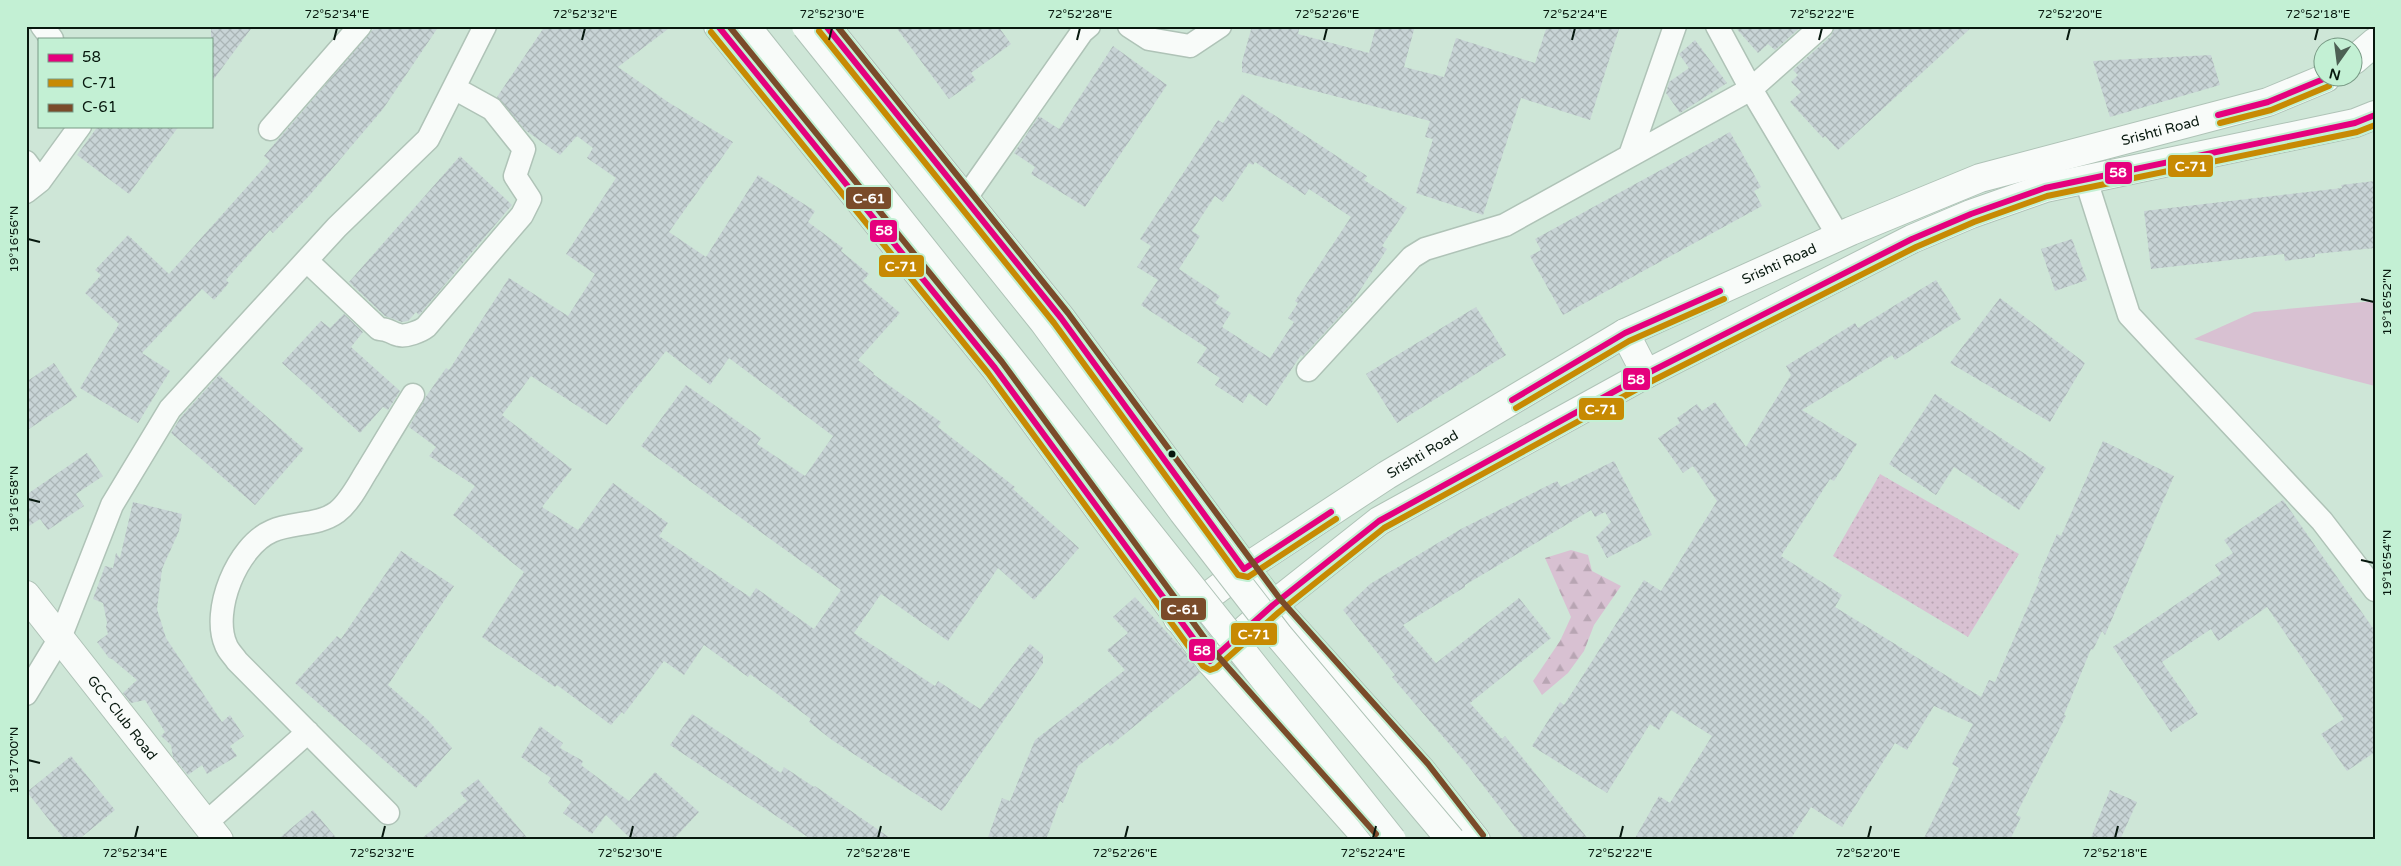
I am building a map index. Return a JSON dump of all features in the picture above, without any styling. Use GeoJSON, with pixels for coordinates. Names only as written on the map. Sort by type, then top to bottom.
{"type":"FeatureCollection","features":[{"type":"Feature","properties":{"kind":"main road"},"geometry":{"type":"LineString","coordinates":[[718,26],[995,368],[1210,661],[1369,840]]}},
{"type":"Feature","properties":{"kind":"main road"},"geometry":{"type":"LineString","coordinates":[[746,26],[1392,840]]}},
{"type":"Feature","properties":{"kind":"main road"},"geometry":{"type":"LineString","coordinates":[[806,26],[1043,321],[1183,512],[1279,636],[1451,840]]}},
{"type":"Feature","properties":{"kind":"main road"},"geometry":{"type":"LineString","coordinates":[[826,26],[1061,318],[1244,569],[1273,605],[1421,770],[1476,840]]}},
{"type":"Feature","properties":{"kind":"main road"},"geometry":{"type":"LineString","coordinates":[[2364,51],[2375,42]]}},
{"type":"Feature","properties":{"kind":"main road","name":"Srishti Road"},"geometry":{"type":"LineString","coordinates":[[1178,619],[1244,569],[1387,475],[1626,333],[1839,237],[1980,178],[2268,102],[2314,83]]}},
{"type":"Feature","properties":{"kind":"main road"},"geometry":{"type":"LineString","coordinates":[[1210,661],[1273,605],[1379,521],[1646,374],[1912,238],[2045,188],[2355,123],[2375,115]]}},
{"type":"Feature","properties":{"kind":"main road"},"geometry":{"type":"LineString","coordinates":[[1964,184],[1973,214]]}},
{"type":"Feature","properties":{"kind":"main road"},"geometry":{"type":"LineString","coordinates":[[1626,333],[1646,374]]}},
{"type":"Feature","properties":{"kind":"main road","name":"GCC Club Road"},"geometry":{"type":"LineString","coordinates":[[26,595],[212,831]]}},
{"type":"Feature","properties":{"kind":"street"},"geometry":{"type":"LineString","coordinates":[[42,26],[51,38]]}},
{"type":"Feature","properties":{"kind":"street"},"geometry":{"type":"LineString","coordinates":[[270,129],[360,26]]}},
{"type":"Feature","properties":{"kind":"street"},"geometry":{"type":"LineString","coordinates":[[26,694],[60,638],[112,505],[170,409],[337,227],[428,139],[485,26]]}},
{"type":"Feature","properties":{"kind":"street"},"geometry":{"type":"LineString","coordinates":[[965,198],[1082,32],[1089,26]]}},
{"type":"Feature","properties":{"kind":"street"},"geometry":{"type":"LineString","coordinates":[[1129,26],[1149,38],[1190,46],[1220,26]]}},
{"type":"Feature","properties":{"kind":"street"},"geometry":{"type":"LineString","coordinates":[[1630,155],[1674,26]]}},
{"type":"Feature","properties":{"kind":"street"},"geometry":{"type":"LineString","coordinates":[[1717,26],[1751,90],[1839,237]]}},
{"type":"Feature","properties":{"kind":"street"},"geometry":{"type":"LineString","coordinates":[[1308,370],[1412,256],[1425,249],[1505,225],[1751,90],[1822,26]]}},
{"type":"Feature","properties":{"kind":"street"},"geometry":{"type":"LineString","coordinates":[[307,261],[379,330],[388,329],[402,336],[420,331],[426,327],[522,215],[530,199],[515,176],[524,149],[492,109],[454,88]]}},
{"type":"Feature","properties":{"kind":"street"},"geometry":{"type":"LineString","coordinates":[[33,186],[78,128]]}},
{"type":"Feature","properties":{"kind":"street"},"geometry":{"type":"LineString","coordinates":[[26,162],[33,186]]}},
{"type":"Feature","properties":{"kind":"street"},"geometry":{"type":"LineString","coordinates":[[2086,180],[2128,315],[2322,521],[2375,590]]}},
{"type":"Feature","properties":{"kind":"street"},"geometry":{"type":"LineString","coordinates":[[388,813],[243,667],[226,646],[221,625],[224,599],[244,553],[257,540],[272,531],[321,520],[337,511],[352,494],[414,395]]}},
{"type":"Feature","properties":{"kind":"street"},"geometry":{"type":"LineString","coordinates":[[212,831],[308,732]]}},
{"type":"Feature","properties":{"kind":"green space"},"geometry":{"type":"Polygon","coordinates":[[[2375,301],[2375,386],[2194,339],[2254,312],[2375,301]]]}},
{"type":"Feature","properties":{"kind":"green space"},"geometry":{"type":"Polygon","coordinates":[[[1880,474],[2019,554],[1968,637],[1833,556],[1880,474]]]}},
{"type":"Feature","properties":{"kind":"green space"},"geometry":{"type":"Polygon","coordinates":[[[1571,550],[1588,555],[1592,571],[1621,586],[1594,625],[1584,651],[1568,673],[1542,695],[1533,681],[1560,641],[1571,617],[1545,558],[1571,550]]]}},
{"type":"Feature","properties":{"kind":"building"},"geometry":{"type":"Polygon","coordinates":[[[211,26],[253,26],[212,82],[211,26]]]}},
{"type":"Feature","properties":{"kind":"building"},"geometry":{"type":"Polygon","coordinates":[[[376,26],[439,26],[383,109],[309,196],[273,233],[270,230],[226,280],[229,283],[214,300],[202,289],[142,353],[170,371],[138,423],[80,388],[119,324],[85,293],[101,275],[95,270],[128,235],[169,274],[270,161],[264,156],[376,26]]]}},
{"type":"Feature","properties":{"kind":"building"},"geometry":{"type":"Polygon","coordinates":[[[545,26],[672,26],[618,67],[668,102],[733,142],[669,232],[706,257],[758,175],[815,211],[808,222],[843,248],[841,251],[869,274],[863,281],[900,313],[858,360],[873,374],[941,422],[938,427],[1015,487],[1013,489],[1079,548],[1034,600],[998,568],[948,641],[881,594],[854,633],[935,686],[938,681],[980,709],[1030,644],[1043,655],[1043,663],[942,811],[832,740],[809,722],[811,719],[750,674],[748,677],[704,645],[684,675],[664,661],[624,714],[622,712],[611,725],[557,685],[555,687],[482,637],[524,572],[453,515],[475,486],[429,456],[436,447],[409,427],[425,398],[446,368],[449,370],[509,278],[568,316],[595,274],[566,254],[616,178],[587,158],[593,148],[577,136],[560,155],[525,130],[497,97],[545,26]],[[666,351],[607,425],[531,376],[502,415],[572,469],[542,507],[578,530],[613,483],[668,523],[659,536],[750,597],[756,588],[814,629],[841,590],[641,446],[686,385],[761,438],[757,444],[805,476],[833,436],[729,358],[710,385],[666,351]]]}},
{"type":"Feature","properties":{"kind":"building"},"geometry":{"type":"Polygon","coordinates":[[[895,26],[998,26],[1011,44],[971,73],[976,80],[949,99],[895,26]]]}},
{"type":"Feature","properties":{"kind":"building"},"geometry":{"type":"Polygon","coordinates":[[[1252,26],[1300,26],[1298,34],[1369,53],[1376,26],[1415,26],[1404,67],[1444,77],[1456,38],[1535,63],[1547,26],[1620,26],[1590,120],[1521,98],[1483,215],[1416,193],[1433,139],[1425,137],[1430,121],[1242,72],[1242,62],[1252,26]]]}},
{"type":"Feature","properties":{"kind":"building"},"geometry":{"type":"Polygon","coordinates":[[[1734,26],[1802,26],[1775,50],[1768,44],[1758,53],[1734,26]]]}},
{"type":"Feature","properties":{"kind":"building"},"geometry":{"type":"Polygon","coordinates":[[[1835,26],[1973,26],[1838,150],[1825,136],[1823,138],[1790,102],[1801,92],[1791,82],[1798,75],[1793,70],[1831,36],[1835,26]]]}},
{"type":"Feature","properties":{"kind":"building"},"geometry":{"type":"Polygon","coordinates":[[[1695,40],[1727,83],[1680,113],[1666,93],[1669,82],[1689,68],[1679,54],[1695,40]]]}},
{"type":"Feature","properties":{"kind":"building"},"geometry":{"type":"Polygon","coordinates":[[[1113,46],[1167,85],[1085,207],[1031,174],[1035,167],[1014,153],[1039,116],[1059,129],[1113,46]]]}},
{"type":"Feature","properties":{"kind":"building"},"geometry":{"type":"Polygon","coordinates":[[[2211,55],[2220,85],[2110,117],[2093,61],[2211,55]]]}},
{"type":"Feature","properties":{"kind":"building"},"geometry":{"type":"Polygon","coordinates":[[[1242,94],[1367,176],[1364,180],[1407,208],[1382,246],[1387,249],[1351,304],[1303,356],[1301,355],[1267,406],[1249,393],[1243,403],[1215,385],[1220,378],[1197,363],[1207,348],[1141,305],[1158,280],[1137,267],[1151,246],[1140,239],[1218,120],[1223,123],[1242,94]],[[1255,162],[1253,165],[1249,163],[1223,202],[1215,196],[1192,231],[1200,236],[1179,269],[1220,296],[1215,303],[1231,313],[1222,327],[1270,358],[1294,322],[1288,318],[1298,303],[1295,301],[1351,217],[1309,189],[1305,195],[1255,162]]]}},
{"type":"Feature","properties":{"kind":"building"},"geometry":{"type":"Polygon","coordinates":[[[97,128],[178,128],[129,194],[77,155],[97,128]]]}},
{"type":"Feature","properties":{"kind":"building"},"geometry":{"type":"Polygon","coordinates":[[[1730,132],[1761,187],[1754,191],[1762,206],[1563,315],[1530,256],[1541,250],[1535,239],[1730,132]]]}},
{"type":"Feature","properties":{"kind":"building"},"geometry":{"type":"Polygon","coordinates":[[[460,156],[512,205],[419,315],[416,312],[408,321],[402,322],[385,316],[349,282],[460,156]]]}},
{"type":"Feature","properties":{"kind":"building"},"geometry":{"type":"Polygon","coordinates":[[[2375,181],[2375,248],[2315,254],[2315,257],[2285,261],[2284,254],[2151,269],[2144,211],[2342,188],[2341,185],[2375,181]]]}},
{"type":"Feature","properties":{"kind":"building"},"geometry":{"type":"Polygon","coordinates":[[[2072,239],[2087,280],[2055,291],[2041,249],[2072,239]]]}},
{"type":"Feature","properties":{"kind":"building"},"geometry":{"type":"Polygon","coordinates":[[[1936,280],[1961,319],[1895,360],[1892,355],[1802,410],[1857,444],[1834,481],[1830,479],[1781,556],[1842,595],[1835,607],[1981,697],[1989,680],[1995,682],[2040,579],[2038,578],[2057,534],[2061,536],[2103,441],[2174,476],[2105,635],[2102,631],[2093,650],[2091,649],[2064,715],[2066,716],[2016,815],[2021,817],[2010,840],[1923,840],[1959,768],[1952,764],[1973,724],[1934,706],[1907,750],[1895,743],[1842,827],[1811,807],[1790,840],[1634,840],[1659,796],[1670,803],[1712,736],[1671,710],[1659,730],[1650,724],[1607,793],[1532,746],[1560,702],[1564,705],[1644,580],[1661,591],[1717,501],[1693,466],[1683,473],[1658,438],[1680,423],[1677,418],[1697,404],[1702,411],[1715,402],[1746,447],[1791,375],[1786,366],[1855,323],[1858,328],[1936,280]]]}},
{"type":"Feature","properties":{"kind":"building"},"geometry":{"type":"Polygon","coordinates":[[[2000,298],[2085,363],[2050,422],[1950,363],[2000,298]]]}},
{"type":"Feature","properties":{"kind":"building"},"geometry":{"type":"Polygon","coordinates":[[[1476,307],[1506,355],[1397,423],[1366,374],[1476,307]]]}},
{"type":"Feature","properties":{"kind":"building"},"geometry":{"type":"Polygon","coordinates":[[[344,314],[363,332],[351,347],[400,391],[388,410],[383,407],[360,433],[282,363],[321,321],[330,328],[344,314]]]}},
{"type":"Feature","properties":{"kind":"building"},"geometry":{"type":"Polygon","coordinates":[[[54,363],[77,397],[26,431],[26,382],[54,363]]]}},
{"type":"Feature","properties":{"kind":"building"},"geometry":{"type":"Polygon","coordinates":[[[219,375],[304,449],[255,505],[171,433],[181,417],[219,375]]]}},
{"type":"Feature","properties":{"kind":"building"},"geometry":{"type":"Polygon","coordinates":[[[1935,394],[2046,468],[2019,510],[1954,467],[1936,495],[1889,464],[1935,394]]]}},
{"type":"Feature","properties":{"kind":"building"},"geometry":{"type":"Polygon","coordinates":[[[87,453],[103,476],[76,494],[84,506],[48,530],[40,519],[26,528],[26,495],[87,453]]]}},
{"type":"Feature","properties":{"kind":"building"},"geometry":{"type":"Polygon","coordinates":[[[1614,461],[1652,535],[1607,558],[1596,537],[1611,522],[1605,512],[1595,517],[1591,510],[1465,585],[1465,587],[1403,625],[1436,663],[1519,598],[1551,638],[1470,703],[1502,739],[1505,736],[1589,840],[1525,840],[1468,766],[1392,677],[1395,675],[1343,610],[1370,584],[1461,529],[1557,481],[1561,487],[1614,461]]]}},
{"type":"Feature","properties":{"kind":"building"},"geometry":{"type":"Polygon","coordinates":[[[2283,500],[2375,631],[2375,752],[2347,771],[2321,734],[2344,719],[2267,607],[2218,641],[2211,629],[2162,662],[2198,714],[2171,732],[2113,647],[2221,574],[2215,565],[2233,553],[2224,540],[2283,500]]]}},
{"type":"Feature","properties":{"kind":"building"},"geometry":{"type":"Polygon","coordinates":[[[133,502],[182,514],[179,531],[162,569],[157,609],[166,638],[222,722],[230,715],[244,736],[230,746],[237,756],[207,774],[202,765],[188,775],[173,757],[171,745],[161,736],[165,732],[145,700],[131,703],[123,693],[137,680],[109,658],[97,642],[108,634],[107,623],[103,603],[93,599],[105,566],[113,568],[116,553],[120,558],[133,502]]]}},
{"type":"Feature","properties":{"kind":"building"},"geometry":{"type":"Polygon","coordinates":[[[401,551],[454,586],[388,685],[428,720],[452,748],[416,788],[295,683],[337,636],[341,639],[401,551]]]}},
{"type":"Feature","properties":{"kind":"building"},"geometry":{"type":"Polygon","coordinates":[[[1135,597],[1182,649],[1200,673],[1110,746],[1108,743],[1078,766],[1063,803],[1060,801],[1046,840],[987,840],[1002,798],[1010,801],[1035,740],[1125,670],[1107,650],[1128,633],[1113,617],[1135,597]]]}},
{"type":"Feature","properties":{"kind":"building"},"geometry":{"type":"Polygon","coordinates":[[[692,714],[781,773],[784,767],[815,786],[893,840],[812,840],[670,745],[692,714]]]}},
{"type":"Feature","properties":{"kind":"building"},"geometry":{"type":"Polygon","coordinates":[[[540,726],[563,743],[560,748],[583,761],[581,765],[629,801],[655,772],[699,812],[673,840],[632,840],[606,815],[592,834],[563,813],[571,802],[548,783],[551,778],[521,757],[540,726]]]}},
{"type":"Feature","properties":{"kind":"building"},"geometry":{"type":"Polygon","coordinates":[[[71,756],[115,810],[78,840],[65,840],[27,792],[71,756]]]}},
{"type":"Feature","properties":{"kind":"building"},"geometry":{"type":"Polygon","coordinates":[[[478,779],[529,840],[420,840],[467,801],[460,793],[478,779]]]}},
{"type":"Feature","properties":{"kind":"building"},"geometry":{"type":"Polygon","coordinates":[[[2110,790],[2137,802],[2120,840],[2090,840],[2110,790]]]}},
{"type":"Feature","properties":{"kind":"building"},"geometry":{"type":"Polygon","coordinates":[[[313,810],[338,840],[277,840],[313,810]]]}},
{"type":"Feature","properties":{"kind":"transit line","name":"58"},"geometry":{"type":"LineString","coordinates":[[718,26],[995,368],[1210,661],[1273,605],[1379,521],[1646,374],[1912,239],[1971,214],[2045,188],[2355,123],[2375,115]]}},
{"type":"Feature","properties":{"kind":"transit line","name":"C-61"},"geometry":{"type":"LineString","coordinates":[[729,26],[1002,362],[1217,655],[1376,834]]}},
{"type":"Feature","properties":{"kind":"transit line","name":"58"},"geometry":{"type":"LineString","coordinates":[[826,26],[1061,318],[1244,569],[1331,512]]}},
{"type":"Feature","properties":{"kind":"transit line","name":"C-61"},"geometry":{"type":"LineString","coordinates":[[837,26],[1068,313],[1280,599],[1428,764],[1483,835]]}},
{"type":"Feature","properties":{"kind":"transit line","name":"C-71"},"geometry":{"type":"LineString","coordinates":[[819,31],[1054,323],[1238,575],[1248,577],[1336,519]]}},
{"type":"Feature","properties":{"kind":"transit line","name":"C-71"},"geometry":{"type":"LineString","coordinates":[[711,32],[988,373],[1203,666],[1210,670],[1216,668],[1279,612],[1384,528],[1650,382],[1916,247],[1974,222],[2047,196],[2357,132],[2375,125]]}},
{"type":"Feature","properties":{"kind":"transit line","name":"58"},"geometry":{"type":"LineString","coordinates":[[2218,115],[2268,102],[2314,83]]}},
{"type":"Feature","properties":{"kind":"transit line","name":"C-71"},"geometry":{"type":"LineString","coordinates":[[2220,123],[2271,110],[2324,88]]}},
{"type":"Feature","properties":{"kind":"transit line","name":"58"},"geometry":{"type":"LineString","coordinates":[[1512,400],[1625,333],[1720,291]]}},
{"type":"Feature","properties":{"kind":"transit line","name":"C-71"},"geometry":{"type":"LineString","coordinates":[[1516,408],[1629,341],[1724,299]]}}]}
